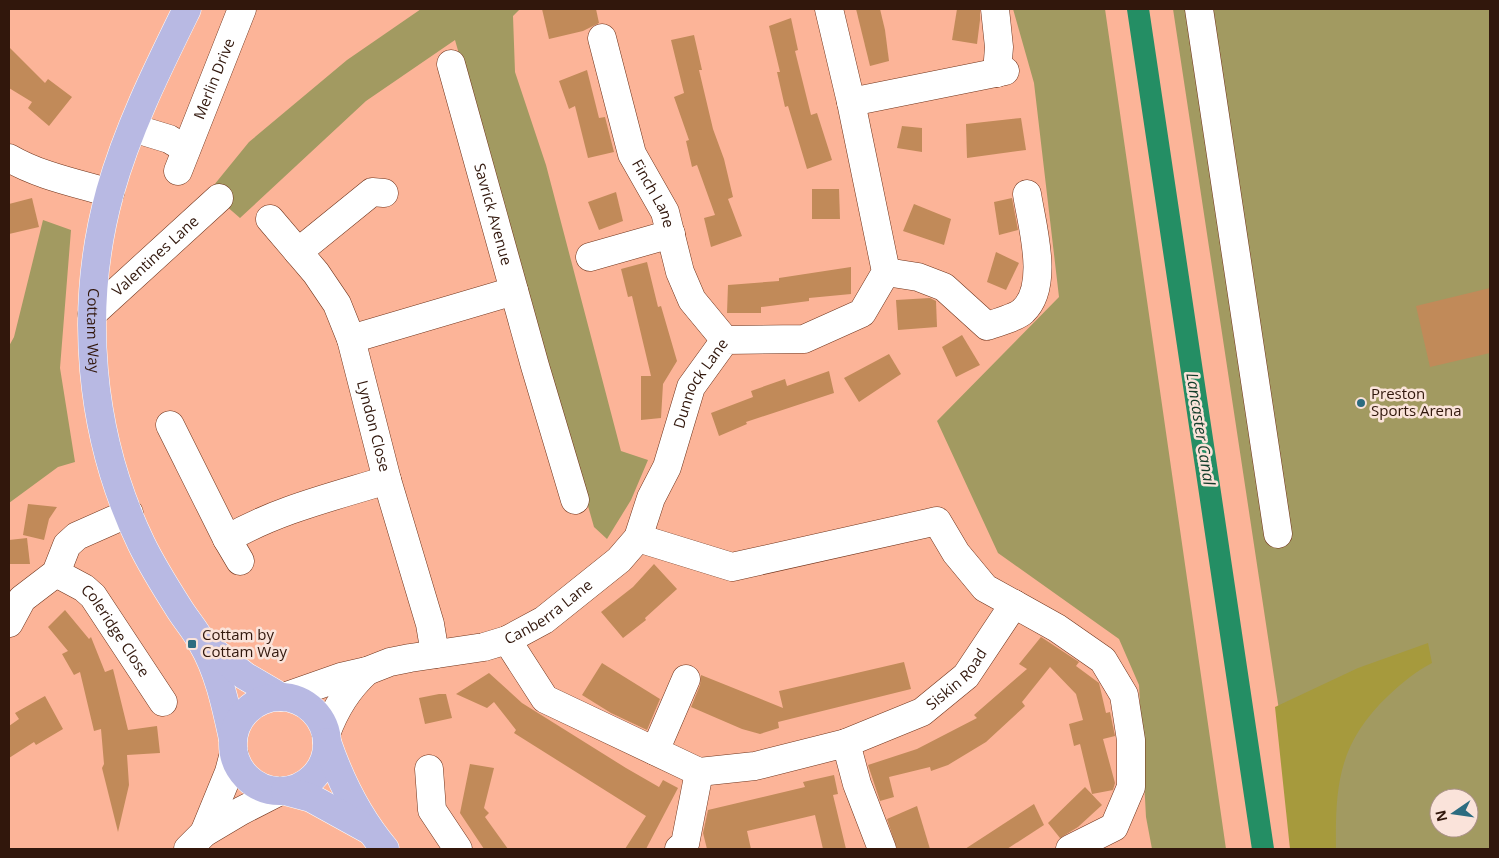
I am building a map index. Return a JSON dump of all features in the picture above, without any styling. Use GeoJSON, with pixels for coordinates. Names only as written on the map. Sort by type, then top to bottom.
{"type":"FeatureCollection","features":[{"type":"Feature","properties":{"kind":"main road","name":"Cottam Way"},"geometry":{"type":"LineString","coordinates":[[187,9],[142,104],[110,193],[96,265],[91,340],[94,378],[104,433],[114,471],[141,542],[158,573],[203,644],[222,693],[234,746]]}},
{"type":"Feature","properties":{"kind":"main road","name":"Cottam Way"},"geometry":{"type":"LineString","coordinates":[[203,644],[246,676],[283,697]]}},
{"type":"Feature","properties":{"kind":"main road"},"geometry":{"type":"LineString","coordinates":[[283,697],[299,701],[311,709],[320,720],[343,781],[377,840],[311,798],[264,788],[250,780],[239,768],[234,746],[237,726],[244,714],[254,705],[267,699],[283,697]]}},
{"type":"Feature","properties":{"kind":"main road"},"geometry":{"type":"LineString","coordinates":[[283,791],[299,787],[311,780],[320,769],[326,756],[326,738]]}},
{"type":"Feature","properties":{"kind":"street","name":"Merlin Drive"},"geometry":{"type":"LineString","coordinates":[[132,128],[169,139],[182,160],[242,9]]}},
{"type":"Feature","properties":{"kind":"street"},"geometry":{"type":"LineString","coordinates":[[829,9],[852,102],[886,272],[918,277],[944,287],[987,326],[1023,312],[1034,296],[1038,267],[1027,194]]}},
{"type":"Feature","properties":{"kind":"street"},"geometry":{"type":"LineString","coordinates":[[852,102],[1001,72],[995,9]]}},
{"type":"Feature","properties":{"kind":"street"},"geometry":{"type":"LineString","coordinates":[[1199,9],[1278,534]]}},
{"type":"Feature","properties":{"kind":"street","name":"Finch Lane"},"geometry":{"type":"LineString","coordinates":[[602,38],[632,154],[665,212],[680,272],[692,300],[725,340]]}},
{"type":"Feature","properties":{"kind":"street","name":"Savrick Avenue"},"geometry":{"type":"LineString","coordinates":[[451,64],[535,366],[575,500]]}},
{"type":"Feature","properties":{"kind":"street"},"geometry":{"type":"LineString","coordinates":[[9,158],[23,166],[110,193]]}},
{"type":"Feature","properties":{"kind":"street"},"geometry":{"type":"LineString","coordinates":[[298,252],[372,192],[384,193]]}},
{"type":"Feature","properties":{"kind":"street","name":"Valentines Lane"},"geometry":{"type":"LineString","coordinates":[[92,314],[219,198]]}},
{"type":"Feature","properties":{"kind":"street","name":"Lyndon Close"},"geometry":{"type":"LineString","coordinates":[[270,220],[316,273],[336,304],[351,338],[387,480],[430,624],[435,654]]}},
{"type":"Feature","properties":{"kind":"street"},"geometry":{"type":"LineString","coordinates":[[590,257],[671,234]]}},
{"type":"Feature","properties":{"kind":"street","name":"Dunnock Lane"},"geometry":{"type":"LineString","coordinates":[[667,467],[691,387],[725,340],[804,339],[862,313],[886,272]]}},
{"type":"Feature","properties":{"kind":"street"},"geometry":{"type":"LineString","coordinates":[[351,338],[514,291]]}},
{"type":"Feature","properties":{"kind":"street"},"geometry":{"type":"LineString","coordinates":[[170,425],[233,550],[267,518],[290,509],[387,480]]}},
{"type":"Feature","properties":{"kind":"street","name":"Canberra Lane"},"geometry":{"type":"LineString","coordinates":[[283,697],[390,662],[484,647],[507,640],[544,620],[619,560],[638,538],[651,498],[667,467]]}},
{"type":"Feature","properties":{"kind":"street"},"geometry":{"type":"LineString","coordinates":[[9,623],[22,599],[56,573],[67,545],[77,536],[129,513]]}},
{"type":"Feature","properties":{"kind":"street"},"geometry":{"type":"LineString","coordinates":[[638,538],[732,567],[937,521],[956,554],[985,588],[1057,628],[1103,660],[1124,695],[1131,740],[1131,787],[1114,827],[1070,849]]}},
{"type":"Feature","properties":{"kind":"street","name":"Coleridge Close"},"geometry":{"type":"LineString","coordinates":[[56,573],[84,588],[93,596],[163,702]]}},
{"type":"Feature","properties":{"kind":"street","name":"Siskin Road"},"geometry":{"type":"LineString","coordinates":[[698,772],[755,766],[846,742],[922,712],[966,676],[1014,604]]}},
{"type":"Feature","properties":{"kind":"street"},"geometry":{"type":"LineString","coordinates":[[507,640],[545,699],[698,772],[685,844],[679,849]]}},
{"type":"Feature","properties":{"kind":"street","name":"Canberra Lane"},"geometry":{"type":"LineString","coordinates":[[326,738],[332,716],[347,691],[367,671]]}},
{"type":"Feature","properties":{"kind":"street"},"geometry":{"type":"LineString","coordinates":[[655,751],[686,679]]}},
{"type":"Feature","properties":{"kind":"street"},"geometry":{"type":"LineString","coordinates":[[846,742],[857,784],[882,849]]}},
{"type":"Feature","properties":{"kind":"street"},"geometry":{"type":"LineString","coordinates":[[196,841],[229,772],[234,746]]}},
{"type":"Feature","properties":{"kind":"street"},"geometry":{"type":"LineString","coordinates":[[429,769],[432,810],[458,849]]}},
{"type":"Feature","properties":{"kind":"street"},"geometry":{"type":"LineString","coordinates":[[196,841],[246,808],[283,791]]}},
{"type":"Feature","properties":{"kind":"shaded area"},"geometry":{"type":"Polygon","coordinates":[[[421,9],[520,9],[513,16],[515,72],[546,165],[621,451],[648,460],[631,500],[607,539],[594,527],[455,40],[366,101],[240,218],[225,205],[214,185],[249,142],[347,60],[421,9]]]}},
{"type":"Feature","properties":{"kind":"shaded area"},"geometry":{"type":"Polygon","coordinates":[[[1013,9],[1105,9],[1226,849],[1152,849],[1146,817],[1139,685],[1119,639],[998,553],[937,421],[1059,297],[1034,83],[1013,9]]]}},
{"type":"Feature","properties":{"kind":"shaded area","name":"Preston Sports Arena"},"geometry":{"type":"Polygon","coordinates":[[[1173,9],[1490,9],[1490,849],[1300,849],[1173,9]]]}},
{"type":"Feature","properties":{"kind":"shaded area"},"geometry":{"type":"Polygon","coordinates":[[[43,220],[71,230],[60,368],[75,462],[58,467],[9,503],[9,346],[14,337],[43,220]]]}},
{"type":"Feature","properties":{"kind":"shaded area"},"geometry":{"type":"Polygon","coordinates":[[[1428,643],[1432,663],[1409,678],[1372,712],[1350,747],[1343,765],[1339,784],[1336,849],[1290,849],[1275,707],[1358,668],[1428,643]]]}},
{"type":"Feature","properties":{"kind":"building"},"geometry":{"type":"Polygon","coordinates":[[[542,9],[596,9],[599,23],[583,31],[549,39],[542,9]]]}},
{"type":"Feature","properties":{"kind":"building"},"geometry":{"type":"Polygon","coordinates":[[[856,9],[880,9],[889,61],[870,66],[856,9]]]}},
{"type":"Feature","properties":{"kind":"building"},"geometry":{"type":"Polygon","coordinates":[[[957,9],[980,9],[977,44],[952,40],[957,9]]]}},
{"type":"Feature","properties":{"kind":"building"},"geometry":{"type":"Polygon","coordinates":[[[791,18],[798,50],[795,51],[811,115],[817,113],[832,160],[807,169],[788,106],[785,107],[777,72],[780,72],[769,26],[791,18]]]}},
{"type":"Feature","properties":{"kind":"building"},"geometry":{"type":"Polygon","coordinates":[[[694,35],[702,70],[699,70],[713,129],[724,159],[733,197],[728,199],[742,236],[711,247],[704,218],[715,215],[697,165],[692,167],[686,141],[689,140],[674,97],[684,93],[671,40],[694,35]]]}},
{"type":"Feature","properties":{"kind":"building"},"geometry":{"type":"Polygon","coordinates":[[[9,47],[45,83],[48,79],[72,97],[49,126],[28,108],[32,102],[9,88],[9,47]]]}},
{"type":"Feature","properties":{"kind":"building"},"geometry":{"type":"Polygon","coordinates":[[[587,70],[599,118],[605,117],[614,152],[588,158],[575,106],[569,109],[559,81],[587,70]]]}},
{"type":"Feature","properties":{"kind":"building"},"geometry":{"type":"Polygon","coordinates":[[[1021,118],[1026,150],[967,158],[966,124],[1021,118]]]}},
{"type":"Feature","properties":{"kind":"building"},"geometry":{"type":"Polygon","coordinates":[[[902,126],[922,128],[922,152],[897,148],[902,126]]]}},
{"type":"Feature","properties":{"kind":"building"},"geometry":{"type":"Polygon","coordinates":[[[812,189],[839,189],[840,219],[812,219],[812,189]]]}},
{"type":"Feature","properties":{"kind":"building"},"geometry":{"type":"Polygon","coordinates":[[[616,192],[623,221],[599,230],[588,202],[616,192]]]}},
{"type":"Feature","properties":{"kind":"building"},"geometry":{"type":"Polygon","coordinates":[[[32,198],[39,227],[9,234],[9,204],[32,198]]]}},
{"type":"Feature","properties":{"kind":"building"},"geometry":{"type":"Polygon","coordinates":[[[1012,198],[1018,230],[999,235],[994,202],[1012,198]]]}},
{"type":"Feature","properties":{"kind":"building"},"geometry":{"type":"Polygon","coordinates":[[[914,204],[951,219],[944,245],[903,231],[914,204]]]}},
{"type":"Feature","properties":{"kind":"building"},"geometry":{"type":"Polygon","coordinates":[[[996,252],[1019,263],[1006,290],[987,282],[996,252]]]}},
{"type":"Feature","properties":{"kind":"building"},"geometry":{"type":"Polygon","coordinates":[[[647,262],[658,307],[661,306],[677,361],[663,384],[661,418],[641,420],[641,376],[651,376],[632,296],[628,297],[621,269],[647,262]]]}},
{"type":"Feature","properties":{"kind":"building"},"geometry":{"type":"Polygon","coordinates":[[[851,267],[851,294],[809,298],[809,301],[761,307],[761,313],[727,313],[728,285],[779,281],[779,278],[851,267]]]}},
{"type":"Feature","properties":{"kind":"building"},"geometry":{"type":"Polygon","coordinates":[[[1490,288],[1490,353],[1430,367],[1416,306],[1490,288]]]}},
{"type":"Feature","properties":{"kind":"building"},"geometry":{"type":"Polygon","coordinates":[[[930,298],[936,301],[937,327],[898,330],[896,300],[930,298]]]}},
{"type":"Feature","properties":{"kind":"building"},"geometry":{"type":"Polygon","coordinates":[[[962,335],[980,365],[956,377],[942,347],[962,335]]]}},
{"type":"Feature","properties":{"kind":"building"},"geometry":{"type":"Polygon","coordinates":[[[889,354],[901,374],[859,402],[844,378],[889,354]]]}},
{"type":"Feature","properties":{"kind":"building"},"geometry":{"type":"Polygon","coordinates":[[[829,371],[834,393],[746,422],[747,424],[719,436],[711,413],[753,397],[751,391],[785,379],[787,386],[829,371]]]}},
{"type":"Feature","properties":{"kind":"building"},"geometry":{"type":"Polygon","coordinates":[[[28,504],[57,507],[49,519],[44,540],[23,535],[28,504]]]}},
{"type":"Feature","properties":{"kind":"building"},"geometry":{"type":"Polygon","coordinates":[[[27,538],[30,564],[9,564],[9,540],[27,538]]]}},
{"type":"Feature","properties":{"kind":"building"},"geometry":{"type":"Polygon","coordinates":[[[654,564],[677,589],[645,618],[646,620],[623,638],[601,612],[633,587],[654,564]]]}},
{"type":"Feature","properties":{"kind":"building"},"geometry":{"type":"Polygon","coordinates":[[[65,610],[89,639],[91,637],[105,672],[113,669],[128,730],[157,726],[160,753],[127,755],[129,785],[118,832],[102,768],[104,764],[101,729],[94,731],[80,672],[74,675],[62,654],[68,651],[48,627],[65,610]]]}},
{"type":"Feature","properties":{"kind":"building"},"geometry":{"type":"Polygon","coordinates":[[[1041,637],[1079,662],[1076,666],[1099,683],[1106,713],[1110,712],[1115,736],[1103,739],[1115,783],[1113,790],[1092,794],[1080,744],[1074,746],[1069,724],[1083,720],[1076,694],[1050,667],[1022,702],[1025,706],[986,742],[948,765],[931,771],[930,767],[889,777],[894,797],[880,801],[868,765],[917,749],[977,718],[974,715],[1027,669],[1019,664],[1041,637]]]}},
{"type":"Feature","properties":{"kind":"building"},"geometry":{"type":"Polygon","coordinates":[[[904,662],[911,689],[778,722],[779,728],[760,734],[742,729],[691,707],[700,685],[701,675],[783,708],[779,691],[904,662]]]}},
{"type":"Feature","properties":{"kind":"building"},"geometry":{"type":"Polygon","coordinates":[[[602,663],[660,699],[647,730],[611,713],[582,695],[602,663]]]}},
{"type":"Feature","properties":{"kind":"building"},"geometry":{"type":"Polygon","coordinates":[[[489,673],[522,703],[626,768],[659,787],[663,780],[678,788],[646,849],[625,849],[646,816],[514,733],[516,730],[494,702],[487,708],[456,694],[489,673]]]}},
{"type":"Feature","properties":{"kind":"building"},"geometry":{"type":"Polygon","coordinates":[[[446,694],[452,718],[425,724],[419,698],[446,694]]]}},
{"type":"Feature","properties":{"kind":"building"},"geometry":{"type":"Polygon","coordinates":[[[45,696],[63,729],[36,745],[34,742],[9,758],[9,726],[19,719],[15,713],[45,696]]]}},
{"type":"Feature","properties":{"kind":"building"},"geometry":{"type":"Polygon","coordinates":[[[470,764],[494,768],[484,808],[489,813],[485,817],[508,849],[484,849],[460,813],[470,764]]]}},
{"type":"Feature","properties":{"kind":"building"},"geometry":{"type":"Polygon","coordinates":[[[834,775],[838,794],[833,795],[846,849],[823,849],[815,815],[747,831],[751,849],[707,849],[703,833],[708,810],[805,787],[803,782],[834,775]]]}},
{"type":"Feature","properties":{"kind":"building"},"geometry":{"type":"Polygon","coordinates":[[[1085,787],[1102,805],[1078,827],[1060,838],[1048,823],[1085,787]]]}},
{"type":"Feature","properties":{"kind":"building"},"geometry":{"type":"Polygon","coordinates":[[[1034,804],[1044,825],[1007,849],[965,849],[1034,804]]]}},
{"type":"Feature","properties":{"kind":"building"},"geometry":{"type":"Polygon","coordinates":[[[917,806],[930,849],[897,849],[887,819],[917,806]]]}},
{"type":"Feature","properties":{"kind":"waterway","name":"Lancaster Canal"},"geometry":{"type":"LineString","coordinates":[[1138,9],[1263,849]]}},
{"type":"Feature","properties":{"kind":"place","name":"Preston Sports Arena"},"geometry":{"type":"Point","coordinates":[1361,403]}},
{"type":"Feature","properties":{"kind":"place","name":"Cottam by Cottam Way"},"geometry":{"type":"Point","coordinates":[192,644]}}]}
